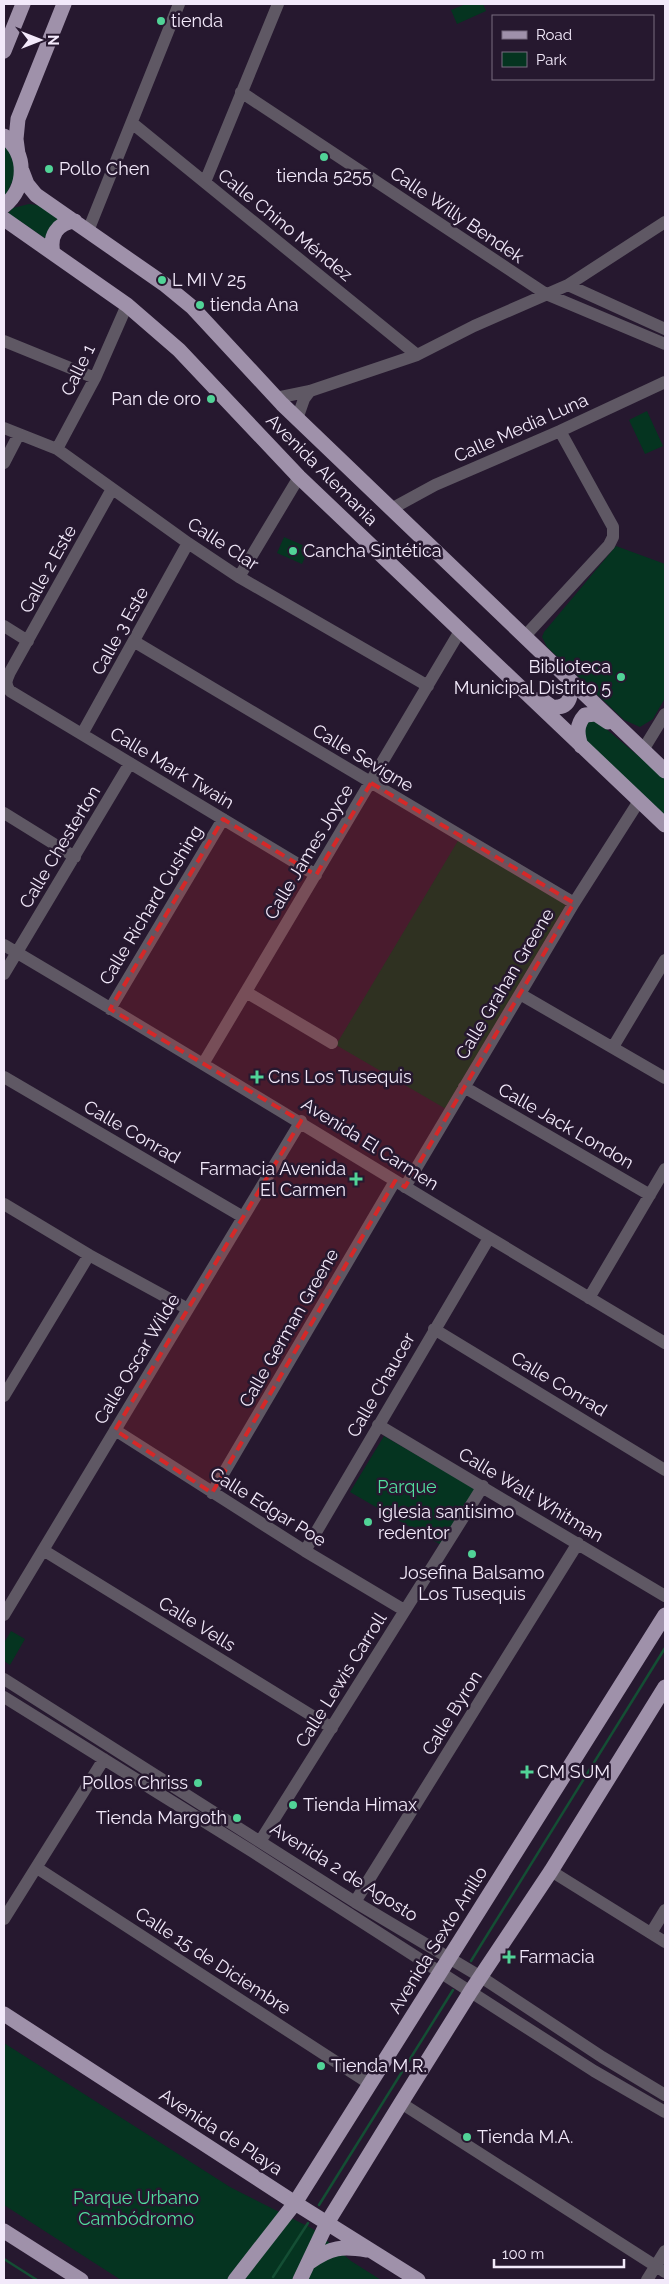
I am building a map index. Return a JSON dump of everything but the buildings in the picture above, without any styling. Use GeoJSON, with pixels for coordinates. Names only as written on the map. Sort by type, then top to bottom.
{"type":"FeatureCollection","features":[{"type":"Feature","properties":{"kind":"main road"},"geometry":{"type":"LineString","coordinates":[[4,52],[23,4]]}},
{"type":"Feature","properties":{"kind":"main road"},"geometry":{"type":"LineString","coordinates":[[4,206],[18,190],[22,171],[16,139],[18,120],[64,4]]}},
{"type":"Feature","properties":{"kind":"main road"},"geometry":{"type":"LineString","coordinates":[[4,136],[18,154]]}},
{"type":"Feature","properties":{"kind":"main road","name":"Avenida Alemania"},"geometry":{"type":"LineString","coordinates":[[22,171],[31,190],[187,303],[276,398],[665,771]]}},
{"type":"Feature","properties":{"kind":"main road","name":"Avenida Alemania"},"geometry":{"type":"LineString","coordinates":[[4,219],[128,305],[178,350],[299,477],[665,825]]}},
{"type":"Feature","properties":{"kind":"main road"},"geometry":{"type":"LineString","coordinates":[[53,253],[52,240],[54,234],[62,225],[75,222]]}},
{"type":"Feature","properties":{"kind":"main road"},"geometry":{"type":"LineString","coordinates":[[497,665],[520,679],[552,707],[560,707],[568,702],[572,692],[568,678]]}},
{"type":"Feature","properties":{"kind":"main road"},"geometry":{"type":"LineString","coordinates":[[581,746],[578,728],[580,720],[585,715],[600,716],[629,737]]}},
{"type":"Feature","properties":{"kind":"main road","name":"Avenida Sexto Anillo"},"geometry":{"type":"LineString","coordinates":[[236,2280],[295,2203],[665,1615]]}},
{"type":"Feature","properties":{"kind":"main road"},"geometry":{"type":"LineString","coordinates":[[300,2280],[327,2223],[470,1991],[551,1871],[665,1687]]}},
{"type":"Feature","properties":{"kind":"main road","name":"Avenida de Playa"},"geometry":{"type":"LineString","coordinates":[[4,2014],[295,2203],[418,2280]]}},
{"type":"Feature","properties":{"kind":"main road"},"geometry":{"type":"LineString","coordinates":[[4,2231],[80,2280]]}},
{"type":"Feature","properties":{"kind":"main road"},"geometry":{"type":"LineString","coordinates":[[310,2262],[332,2249],[345,2248],[372,2251]]}},
{"type":"Feature","properties":{"kind":"street"},"geometry":{"type":"LineString","coordinates":[[88,231],[179,4]]}},
{"type":"Feature","properties":{"kind":"street"},"geometry":{"type":"LineString","coordinates":[[205,182],[278,4]]}},
{"type":"Feature","properties":{"kind":"street","name":"Calle Willy Bendek"},"geometry":{"type":"LineString","coordinates":[[241,92],[546,294],[665,344]]}},
{"type":"Feature","properties":{"kind":"street","name":"Calle Chino Méndez"},"geometry":{"type":"LineString","coordinates":[[132,123],[417,355]]}},
{"type":"Feature","properties":{"kind":"street"},"geometry":{"type":"LineString","coordinates":[[276,398],[310,391],[417,355],[474,326],[568,286],[665,222]]}},
{"type":"Feature","properties":{"kind":"street"},"geometry":{"type":"LineString","coordinates":[[568,286],[665,329]]}},
{"type":"Feature","properties":{"kind":"street","name":"Calle 1"},"geometry":{"type":"LineString","coordinates":[[57,449],[95,378],[128,305]]}},
{"type":"Feature","properties":{"kind":"street"},"geometry":{"type":"LineString","coordinates":[[4,341],[95,378]]}},
{"type":"Feature","properties":{"kind":"street","name":"Calle Media Luna"},"geometry":{"type":"LineString","coordinates":[[391,509],[435,485],[560,432],[665,382]]}},
{"type":"Feature","properties":{"kind":"street"},"geometry":{"type":"LineString","coordinates":[[297,418],[304,399],[310,391]]}},
{"type":"Feature","properties":{"kind":"street","name":"Calle Clar"},"geometry":{"type":"LineString","coordinates":[[4,428],[57,449],[188,543],[239,577],[428,686]]}},
{"type":"Feature","properties":{"kind":"street"},"geometry":{"type":"LineString","coordinates":[[526,636],[608,545],[613,536],[612,527],[560,432]]}},
{"type":"Feature","properties":{"kind":"street"},"geometry":{"type":"LineString","coordinates":[[4,463],[19,434]]}},
{"type":"Feature","properties":{"kind":"street"},"geometry":{"type":"LineString","coordinates":[[239,577],[299,477]]}},
{"type":"Feature","properties":{"kind":"street","name":"Calle 2 Este"},"geometry":{"type":"LineString","coordinates":[[10,691],[6,681],[112,489]]}},
{"type":"Feature","properties":{"kind":"street","name":"Calle 3 Este"},"geometry":{"type":"LineString","coordinates":[[82,734],[135,642],[188,543]]}},
{"type":"Feature","properties":{"kind":"street"},"geometry":{"type":"LineString","coordinates":[[4,626],[28,641]]}},
{"type":"Feature","properties":{"kind":"street","name":"Calle James Joyce"},"geometry":{"type":"LineString","coordinates":[[203,1064],[460,631]]}},
{"type":"Feature","properties":{"kind":"street","name":"Calle Sevigne"},"geometry":{"type":"LineString","coordinates":[[135,642],[574,903]]}},
{"type":"Feature","properties":{"kind":"street","name":"Calle Mark Twain"},"geometry":{"type":"LineString","coordinates":[[10,691],[316,875]]}},
{"type":"Feature","properties":{"kind":"street"},"geometry":{"type":"LineString","coordinates":[[643,750],[665,714]]}},
{"type":"Feature","properties":{"kind":"street","name":"Calle Chesterton"},"geometry":{"type":"LineString","coordinates":[[4,974],[130,763]]}},
{"type":"Feature","properties":{"kind":"street","name":"Calle Grahan Greene"},"geometry":{"type":"LineString","coordinates":[[400,1184],[464,1087],[574,903],[639,801]]}},
{"type":"Feature","properties":{"kind":"street"},"geometry":{"type":"LineString","coordinates":[[4,813],[75,857]]}},
{"type":"Feature","properties":{"kind":"street","name":"Calle Richard Cushing"},"geometry":{"type":"LineString","coordinates":[[110,1009],[223,819]]}},
{"type":"Feature","properties":{"kind":"street","name":"Avenida El Carmen"},"geometry":{"type":"LineString","coordinates":[[4,945],[301,1121],[400,1184],[665,1343]]}},
{"type":"Feature","properties":{"kind":"street"},"geometry":{"type":"LineString","coordinates":[[613,1047],[665,960]]}},
{"type":"Feature","properties":{"kind":"street"},"geometry":{"type":"LineString","coordinates":[[246,992],[332,1043]]}},
{"type":"Feature","properties":{"kind":"street"},"geometry":{"type":"LineString","coordinates":[[520,994],[665,1078]]}},
{"type":"Feature","properties":{"kind":"street","name":"Calle Conrad"},"geometry":{"type":"LineString","coordinates":[[4,1077],[243,1217]]}},
{"type":"Feature","properties":{"kind":"street","name":"Calle Jack London"},"geometry":{"type":"LineString","coordinates":[[464,1087],[650,1196]]}},
{"type":"Feature","properties":{"kind":"street","name":"Calle Oscar Wilde"},"geometry":{"type":"LineString","coordinates":[[4,1615],[301,1121]]}},
{"type":"Feature","properties":{"kind":"street"},"geometry":{"type":"LineString","coordinates":[[590,1298],[665,1169]]}},
{"type":"Feature","properties":{"kind":"street","name":"Calle German Greene"},"geometry":{"type":"LineString","coordinates":[[212,1493],[400,1184]]}},
{"type":"Feature","properties":{"kind":"street"},"geometry":{"type":"LineString","coordinates":[[4,1204],[88,1255],[188,1309]]}},
{"type":"Feature","properties":{"kind":"street","name":"Calle Chaucer"},"geometry":{"type":"LineString","coordinates":[[305,1551],[489,1238]]}},
{"type":"Feature","properties":{"kind":"street"},"geometry":{"type":"LineString","coordinates":[[4,1396],[88,1255]]}},
{"type":"Feature","properties":{"kind":"street","name":"Calle Conrad"},"geometry":{"type":"LineString","coordinates":[[434,1329],[665,1470]]}},
{"type":"Feature","properties":{"kind":"street","name":"Calle Walt Whitman"},"geometry":{"type":"LineString","coordinates":[[378,1425],[665,1596]]}},
{"type":"Feature","properties":{"kind":"street","name":"Calle Edgar Poe"},"geometry":{"type":"LineString","coordinates":[[115,1430],[305,1551],[404,1610]]}},
{"type":"Feature","properties":{"kind":"street","name":"Calle Lewis Carroll"},"geometry":{"type":"LineString","coordinates":[[261,1840],[483,1486]]}},
{"type":"Feature","properties":{"kind":"street","name":"Calle Byron"},"geometry":{"type":"LineString","coordinates":[[355,1902],[578,1543]]}},
{"type":"Feature","properties":{"kind":"street","name":"Calle Vells"},"geometry":{"type":"LineString","coordinates":[[43,1550],[332,1728]]}},
{"type":"Feature","properties":{"kind":"street","name":"Avenida 2 de Agosto"},"geometry":{"type":"LineString","coordinates":[[4,1678],[261,1840],[355,1902],[449,1957],[569,2036],[665,2095]]}},
{"type":"Feature","properties":{"kind":"street","name":"Avenida 2 de Agosto"},"geometry":{"type":"LineString","coordinates":[[4,1697],[366,1924],[560,2049],[665,2112]]}},
{"type":"Feature","properties":{"kind":"street"},"geometry":{"type":"LineString","coordinates":[[4,1918],[104,1759]]}},
{"type":"Feature","properties":{"kind":"street","name":"Calle 15 de Diciembre"},"geometry":{"type":"LineString","coordinates":[[37,1868],[370,2084]]}},
{"type":"Feature","properties":{"kind":"street"},"geometry":{"type":"LineString","coordinates":[[551,1871],[665,1942]]}},
{"type":"Feature","properties":{"kind":"street"},"geometry":{"type":"LineString","coordinates":[[651,1933],[665,1910]]}},
{"type":"Feature","properties":{"kind":"street"},"geometry":{"type":"LineString","coordinates":[[366,1924],[373,1912]]}},
{"type":"Feature","properties":{"kind":"street"},"geometry":{"type":"LineString","coordinates":[[560,2049],[569,2036]]}},
{"type":"Feature","properties":{"kind":"street"},"geometry":{"type":"LineString","coordinates":[[401,2104],[661,2269]]}},
{"type":"Feature","properties":{"kind":"street"},"geometry":{"type":"LineString","coordinates":[[648,2280],[661,2269],[665,2252]]}},
{"type":"Feature","properties":{"kind":"highlighted area"},"geometry":{"type":"Polygon","coordinates":[[[371,783],[574,903],[405,1187],[395,1181],[212,1493],[115,1430],[301,1121],[110,1009],[223,819],[316,875],[371,783]]]}},
{"type":"Feature","properties":{"kind":"green space"},"geometry":{"type":"Polygon","coordinates":[[[466,4],[483,4],[486,11],[457,24],[451,10],[466,4]]]}},
{"type":"Feature","properties":{"kind":"green space"},"geometry":{"type":"Polygon","coordinates":[[[4,143],[10,150],[16,174],[4,199],[4,143]]]}},
{"type":"Feature","properties":{"kind":"green space"},"geometry":{"type":"Polygon","coordinates":[[[29,204],[43,206],[61,218],[46,239],[8,213],[13,208],[29,204]]]}},
{"type":"Feature","properties":{"kind":"green space"},"geometry":{"type":"Polygon","coordinates":[[[647,411],[663,446],[645,454],[629,420],[647,411]]]}},
{"type":"Feature","properties":{"kind":"green space","name":"Cancha Sintética"},"geometry":{"type":"Polygon","coordinates":[[[284,537],[309,548],[302,564],[277,553],[284,537]]]}},
{"type":"Feature","properties":{"kind":"green space"},"geometry":{"type":"Polygon","coordinates":[[[616,546],[665,564],[665,698],[653,719],[640,727],[624,720],[547,647],[542,637],[544,632],[616,546]]]}},
{"type":"Feature","properties":{"kind":"green space"},"geometry":{"type":"Polygon","coordinates":[[[593,718],[665,778],[665,817],[585,740],[585,723],[593,718]]]}},
{"type":"Feature","properties":{"kind":"green space"},"geometry":{"type":"Polygon","coordinates":[[[459,839],[567,903],[446,1109],[336,1045],[459,839]]]}},
{"type":"Feature","properties":{"kind":"green space","name":"Parque"},"geometry":{"type":"Polygon","coordinates":[[[384,1436],[479,1491],[443,1546],[350,1492],[384,1436]]]}},
{"type":"Feature","properties":{"kind":"green space"},"geometry":{"type":"Polygon","coordinates":[[[11,1631],[25,1639],[10,1665],[4,1661],[4,1643],[11,1631]]]}},
{"type":"Feature","properties":{"kind":"green space","name":"Parque Urbano Cambódromo"},"geometry":{"type":"Polygon","coordinates":[[[4,2043],[230,2187],[313,2229],[351,2261],[381,2280],[121,2280],[4,2205],[4,2043]]]}},
{"type":"Feature","properties":{"kind":"waterway"},"geometry":{"type":"LineString","coordinates":[[471,1961],[665,1648]]}},
{"type":"Feature","properties":{"kind":"waterway"},"geometry":{"type":"LineString","coordinates":[[319,2205],[453,1990]]}},
{"type":"Feature","properties":{"kind":"waterway"},"geometry":{"type":"LineString","coordinates":[[273,2277],[308,2223]]}},
{"type":"Feature","properties":{"kind":"waterway"},"geometry":{"type":"LineString","coordinates":[[4,2259],[37,2280]]}},
{"type":"Feature","properties":{"kind":"place","name":"tienda"},"geometry":{"type":"Point","coordinates":[161,21]}},
{"type":"Feature","properties":{"kind":"place","name":"tienda 5255"},"geometry":{"type":"Point","coordinates":[324,157]}},
{"type":"Feature","properties":{"kind":"place","name":"Pollo Chen"},"geometry":{"type":"Point","coordinates":[49,169]}},
{"type":"Feature","properties":{"kind":"place","name":"L MI V 25"},"geometry":{"type":"Point","coordinates":[162,280]}},
{"type":"Feature","properties":{"kind":"place","name":"tienda Ana"},"geometry":{"type":"Point","coordinates":[200,305]}},
{"type":"Feature","properties":{"kind":"place","name":"Pan de oro"},"geometry":{"type":"Point","coordinates":[211,399]}},
{"type":"Feature","properties":{"kind":"place","name":"Cancha Sintética"},"geometry":{"type":"Point","coordinates":[293,551]}},
{"type":"Feature","properties":{"kind":"place","name":"Biblioteca Municipal Distrito 5"},"geometry":{"type":"Point","coordinates":[621,677]}},
{"type":"Feature","properties":{"kind":"place","name":"Cns Los Tusequis"},"geometry":{"type":"Point","coordinates":[257,1077]}},
{"type":"Feature","properties":{"kind":"place","name":"Farmacia Avenida El Carmen"},"geometry":{"type":"Point","coordinates":[356,1179]}},
{"type":"Feature","properties":{"kind":"place","name":"iglesia santisimo redentor"},"geometry":{"type":"Point","coordinates":[368,1522]}},
{"type":"Feature","properties":{"kind":"place","name":"Josefina Balsamo Los Tusequis"},"geometry":{"type":"Point","coordinates":[472,1554]}},
{"type":"Feature","properties":{"kind":"place","name":"CM SUM"},"geometry":{"type":"Point","coordinates":[527,1772]}},
{"type":"Feature","properties":{"kind":"place","name":"Pollos Chriss"},"geometry":{"type":"Point","coordinates":[198,1783]}},
{"type":"Feature","properties":{"kind":"place","name":"Tienda Himax"},"geometry":{"type":"Point","coordinates":[293,1805]}},
{"type":"Feature","properties":{"kind":"place","name":"Tienda Margoth"},"geometry":{"type":"Point","coordinates":[237,1818]}},
{"type":"Feature","properties":{"kind":"place","name":"Farmacia"},"geometry":{"type":"Point","coordinates":[509,1957]}},
{"type":"Feature","properties":{"kind":"place","name":"Tienda M.R."},"geometry":{"type":"Point","coordinates":[321,2066]}},
{"type":"Feature","properties":{"kind":"place","name":"Tienda M.A."},"geometry":{"type":"Point","coordinates":[467,2137]}}]}
